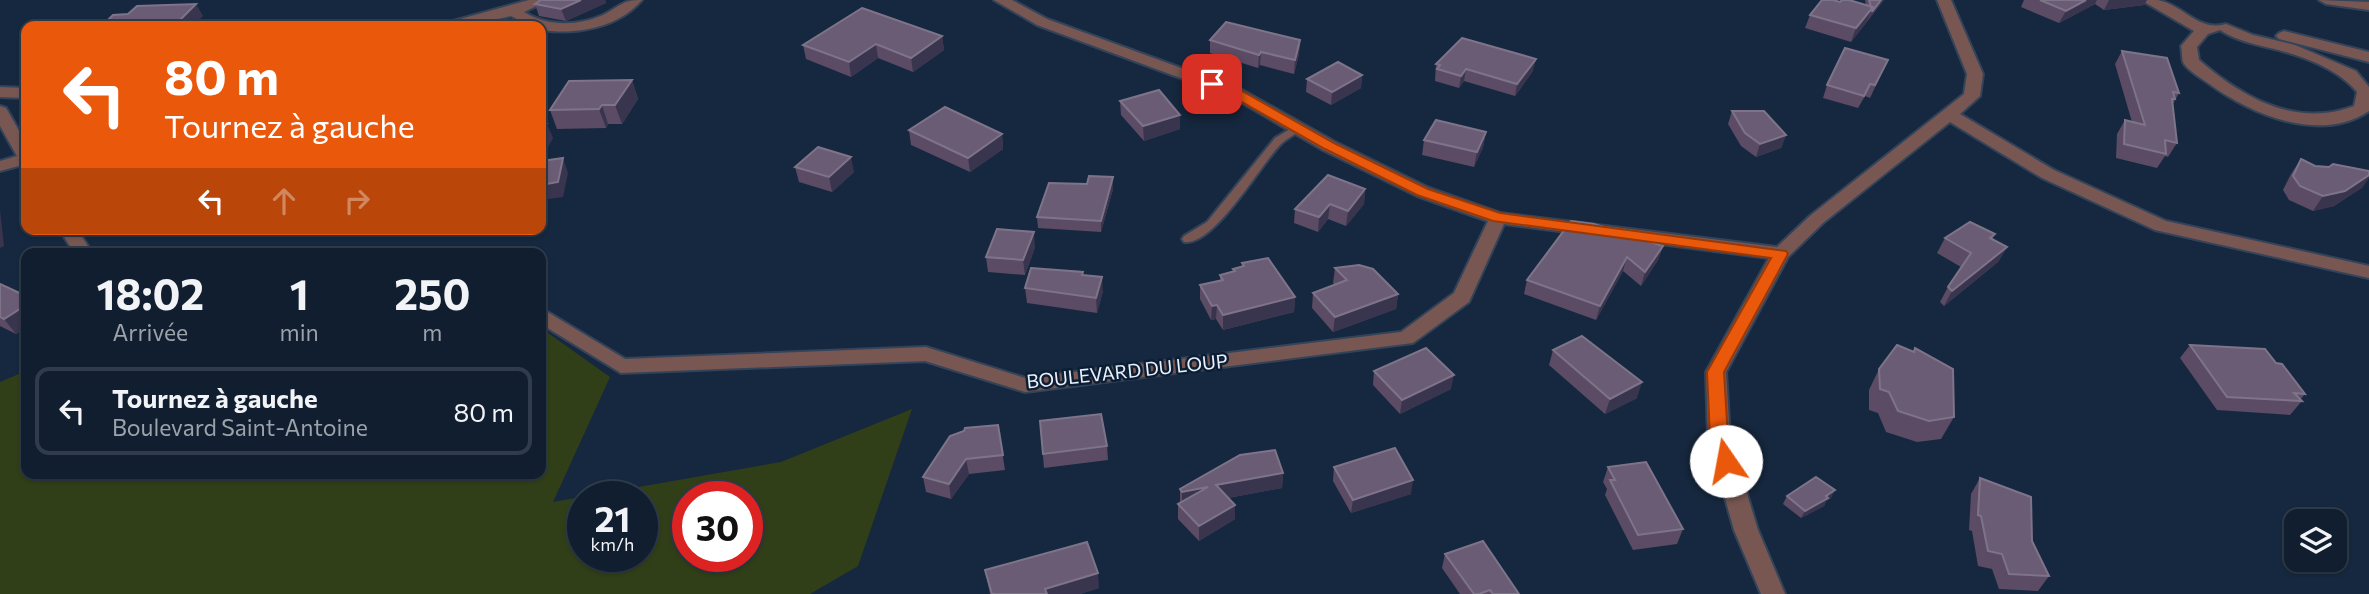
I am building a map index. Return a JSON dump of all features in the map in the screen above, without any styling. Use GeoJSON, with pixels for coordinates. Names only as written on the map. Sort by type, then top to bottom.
{"type":"FeatureCollection","features":[{"type":"Feature","properties":{"kind":"street"},"geometry":{"type":"LineString","coordinates":[[472,21],[513,11],[542,0]]}},
{"type":"Feature","properties":{"kind":"street"},"geometry":{"type":"LineString","coordinates":[[546,26],[557,29],[591,25],[624,9],[635,0]]}},
{"type":"Feature","properties":{"kind":"street"},"geometry":{"type":"LineString","coordinates":[[1001,0],[1042,22],[1238,94],[1297,128],[1423,192],[1499,218],[1781,254]]}},
{"type":"Feature","properties":{"kind":"street"},"geometry":{"type":"LineString","coordinates":[[1773,594],[1746,530],[1719,438],[1716,372],[1781,254],[1817,219],[1972,96],[1975,74],[1944,0]]}},
{"type":"Feature","properties":{"kind":"street"},"geometry":{"type":"LineString","coordinates":[[2148,0],[2203,30],[2254,29],[2369,57]]}},
{"type":"Feature","properties":{"kind":"street"},"geometry":{"type":"LineString","coordinates":[[2326,0],[2369,6]]}},
{"type":"Feature","properties":{"kind":"street"},"geometry":{"type":"LineString","coordinates":[[513,11],[524,21]]}},
{"type":"Feature","properties":{"kind":"street"},"geometry":{"type":"LineString","coordinates":[[2203,30],[2189,46],[2191,62],[2215,83],[2249,103],[2298,117],[2334,118],[2362,109],[2365,92],[2350,74],[2290,48],[2248,38],[2226,28]]}},
{"type":"Feature","properties":{"kind":"street"},"geometry":{"type":"LineString","coordinates":[[21,95],[2,101],[21,146]]}},
{"type":"Feature","properties":{"kind":"street"},"geometry":{"type":"LineString","coordinates":[[1950,115],[2048,174],[2161,226],[2369,272]]}},
{"type":"Feature","properties":{"kind":"street"},"geometry":{"type":"LineString","coordinates":[[0,166],[21,160]]}},
{"type":"Feature","properties":{"kind":"street","name":"BOULEVARD DU LOUP"},"geometry":{"type":"LineString","coordinates":[[546,318],[621,366],[926,354],[1025,385],[1406,338],[1462,297],[1499,218]]}},
{"type":"Feature","properties":{"kind":"lane"},"geometry":{"type":"LineString","coordinates":[[1188,239],[1211,225],[1279,140],[1297,128]]}},
{"type":"Feature","properties":{"kind":"green space"},"geometry":{"type":"Polygon","coordinates":[[[546,332],[610,377],[553,502],[567,500],[567,572],[658,572],[658,484],[672,481],[672,572],[763,572],[763,481],[673,481],[781,462],[912,409],[858,566],[810,594],[0,594],[0,382],[21,373],[21,479],[546,479],[546,332]]]}},
{"type":"Feature","properties":{"kind":"building"},"geometry":{"type":"Polygon","coordinates":[[[541,0],[581,0],[561,9],[535,4],[541,0]]]}},
{"type":"Feature","properties":{"kind":"building"},"geometry":{"type":"Polygon","coordinates":[[[1822,0],[1849,0],[1873,7],[1856,28],[1810,15],[1822,0]]]}},
{"type":"Feature","properties":{"kind":"building"},"geometry":{"type":"Polygon","coordinates":[[[1869,0],[1881,0],[1872,12],[1873,7],[1869,0]]]}},
{"type":"Feature","properties":{"kind":"building"},"geometry":{"type":"Polygon","coordinates":[[[2040,0],[2086,0],[2066,11],[2040,0]]]}},
{"type":"Feature","properties":{"kind":"building"},"geometry":{"type":"Polygon","coordinates":[[[196,4],[179,21],[107,21],[113,15],[128,14],[137,6],[196,4]]]}},
{"type":"Feature","properties":{"kind":"building"},"geometry":{"type":"Polygon","coordinates":[[[862,8],[942,36],[911,58],[876,44],[849,62],[803,45],[862,8]]]}},
{"type":"Feature","properties":{"kind":"building"},"geometry":{"type":"Polygon","coordinates":[[[1226,22],[1300,40],[1295,60],[1261,52],[1259,55],[1210,40],[1226,22]]]}},
{"type":"Feature","properties":{"kind":"building"},"geometry":{"type":"Polygon","coordinates":[[[1462,38],[1536,59],[1517,84],[1466,69],[1461,76],[1437,69],[1440,65],[1436,64],[1462,38]]]}},
{"type":"Feature","properties":{"kind":"building"},"geometry":{"type":"Polygon","coordinates":[[[1845,48],[1888,60],[1875,85],[1870,84],[1864,96],[1827,85],[1845,48]]]}},
{"type":"Feature","properties":{"kind":"building"},"geometry":{"type":"Polygon","coordinates":[[[2122,51],[2167,58],[2179,93],[2173,92],[2175,99],[2172,99],[2177,143],[2165,140],[2166,154],[2124,144],[2125,120],[2145,125],[2122,51]]]}},
{"type":"Feature","properties":{"kind":"building"},"geometry":{"type":"Polygon","coordinates":[[[1338,62],[1362,75],[1332,92],[1307,79],[1338,62]]]}},
{"type":"Feature","properties":{"kind":"building"},"geometry":{"type":"Polygon","coordinates":[[[632,80],[615,105],[602,105],[599,109],[550,110],[569,81],[632,80]]]}},
{"type":"Feature","properties":{"kind":"building"},"geometry":{"type":"Polygon","coordinates":[[[1159,90],[1180,115],[1143,126],[1120,101],[1159,90]]]}},
{"type":"Feature","properties":{"kind":"building"},"geometry":{"type":"Polygon","coordinates":[[[945,107],[1002,134],[968,158],[909,130],[945,107]]]}},
{"type":"Feature","properties":{"kind":"building"},"geometry":{"type":"Polygon","coordinates":[[[1732,111],[1764,111],[1786,135],[1760,144],[1745,133],[1732,111]]]}},
{"type":"Feature","properties":{"kind":"building"},"geometry":{"type":"Polygon","coordinates":[[[1436,120],[1486,132],[1477,152],[1424,140],[1436,120]]]}},
{"type":"Feature","properties":{"kind":"building"},"geometry":{"type":"Polygon","coordinates":[[[818,147],[851,157],[829,177],[795,167],[818,147]]]}},
{"type":"Feature","properties":{"kind":"building"},"geometry":{"type":"Polygon","coordinates":[[[563,158],[558,182],[546,184],[546,160],[563,158]]]}},
{"type":"Feature","properties":{"kind":"building"},"geometry":{"type":"Polygon","coordinates":[[[2301,159],[2315,166],[2329,167],[2333,164],[2369,171],[2369,175],[2345,191],[2323,196],[2300,186],[2293,176],[2301,159]]]}},
{"type":"Feature","properties":{"kind":"building"},"geometry":{"type":"Polygon","coordinates":[[[1328,175],[1365,189],[1348,211],[1330,204],[1319,217],[1295,209],[1328,175]]]}},
{"type":"Feature","properties":{"kind":"building"},"geometry":{"type":"Polygon","coordinates":[[[1089,176],[1113,177],[1101,221],[1037,217],[1049,183],[1087,184],[1089,176]]]}},
{"type":"Feature","properties":{"kind":"building"},"geometry":{"type":"Polygon","coordinates":[[[1571,221],[1594,224],[1663,246],[1645,272],[1627,257],[1600,306],[1527,280],[1571,221]]]}},
{"type":"Feature","properties":{"kind":"building"},"geometry":{"type":"Polygon","coordinates":[[[1970,222],[1995,234],[1990,238],[2007,247],[1952,291],[1948,287],[1971,253],[1945,238],[1970,222]]]}},
{"type":"Feature","properties":{"kind":"building"},"geometry":{"type":"Polygon","coordinates":[[[997,229],[1034,232],[1023,260],[986,257],[997,229]]]}},
{"type":"Feature","properties":{"kind":"building"},"geometry":{"type":"Polygon","coordinates":[[[1268,258],[1295,297],[1223,315],[1217,305],[1212,306],[1200,285],[1223,280],[1220,275],[1235,271],[1233,269],[1244,266],[1242,263],[1268,258]]]}},
{"type":"Feature","properties":{"kind":"building"},"geometry":{"type":"Polygon","coordinates":[[[1359,265],[1373,269],[1398,294],[1335,317],[1313,293],[1347,280],[1335,268],[1359,265]]]}},
{"type":"Feature","properties":{"kind":"building"},"geometry":{"type":"Polygon","coordinates":[[[1031,268],[1083,272],[1082,275],[1102,277],[1096,298],[1025,288],[1031,268]]]}},
{"type":"Feature","properties":{"kind":"building"},"geometry":{"type":"Polygon","coordinates":[[[0,284],[21,294],[21,308],[4,319],[0,317],[0,284]]]}},
{"type":"Feature","properties":{"kind":"building"},"geometry":{"type":"Polygon","coordinates":[[[1582,336],[1642,382],[1610,399],[1553,350],[1582,336]]]}},
{"type":"Feature","properties":{"kind":"building"},"geometry":{"type":"Polygon","coordinates":[[[1897,345],[1914,352],[1915,348],[1953,369],[1954,417],[1929,421],[1898,411],[1889,392],[1880,389],[1879,369],[1897,345]]]}},
{"type":"Feature","properties":{"kind":"building"},"geometry":{"type":"Polygon","coordinates":[[[2190,345],[2265,349],[2276,363],[2282,364],[2305,394],[2294,393],[2302,401],[2227,397],[2190,345]]]}},
{"type":"Feature","properties":{"kind":"building"},"geometry":{"type":"Polygon","coordinates":[[[1426,348],[1454,375],[1402,400],[1374,371],[1426,348]]]}},
{"type":"Feature","properties":{"kind":"building"},"geometry":{"type":"Polygon","coordinates":[[[1101,414],[1107,446],[1043,454],[1040,421],[1101,414]]]}},
{"type":"Feature","properties":{"kind":"building"},"geometry":{"type":"Polygon","coordinates":[[[998,425],[1003,455],[966,459],[949,484],[923,477],[950,436],[964,431],[965,428],[998,425]]]}},
{"type":"Feature","properties":{"kind":"building"},"geometry":{"type":"Polygon","coordinates":[[[1395,448],[1413,480],[1353,500],[1334,467],[1395,448]]]}},
{"type":"Feature","properties":{"kind":"building"},"geometry":{"type":"Polygon","coordinates":[[[1275,450],[1283,473],[1216,485],[1235,505],[1199,526],[1178,504],[1208,487],[1182,492],[1180,489],[1240,455],[1275,450]]]}},
{"type":"Feature","properties":{"kind":"building"},"geometry":{"type":"Polygon","coordinates":[[[1646,462],[1683,529],[1638,535],[1610,480],[1615,480],[1608,467],[1646,462]]]}},
{"type":"Feature","properties":{"kind":"building"},"geometry":{"type":"Polygon","coordinates":[[[1816,477],[1835,490],[1826,496],[1828,498],[1805,511],[1787,496],[1816,477]]]}},
{"type":"Feature","properties":{"kind":"building"},"geometry":{"type":"Polygon","coordinates":[[[1980,478],[2031,497],[2032,541],[2049,576],[2009,574],[2002,554],[1988,551],[1981,516],[1978,515],[1980,478]]]}},
{"type":"Feature","properties":{"kind":"building"},"geometry":{"type":"Polygon","coordinates":[[[1483,541],[1519,594],[1493,594],[1490,590],[1474,594],[1445,554],[1483,541]]]}},
{"type":"Feature","properties":{"kind":"building"},"geometry":{"type":"Polygon","coordinates":[[[1087,542],[1098,573],[1045,589],[1047,594],[992,594],[985,570],[1087,542]]]}},
{"type":"Feature","properties":{"kind":"route"},"geometry":{"type":"LineString","coordinates":[[1212,84],[1238,94],[1329,146],[1423,192],[1499,218],[1781,254],[1716,372],[1719,438],[1726,461]]}}]}
